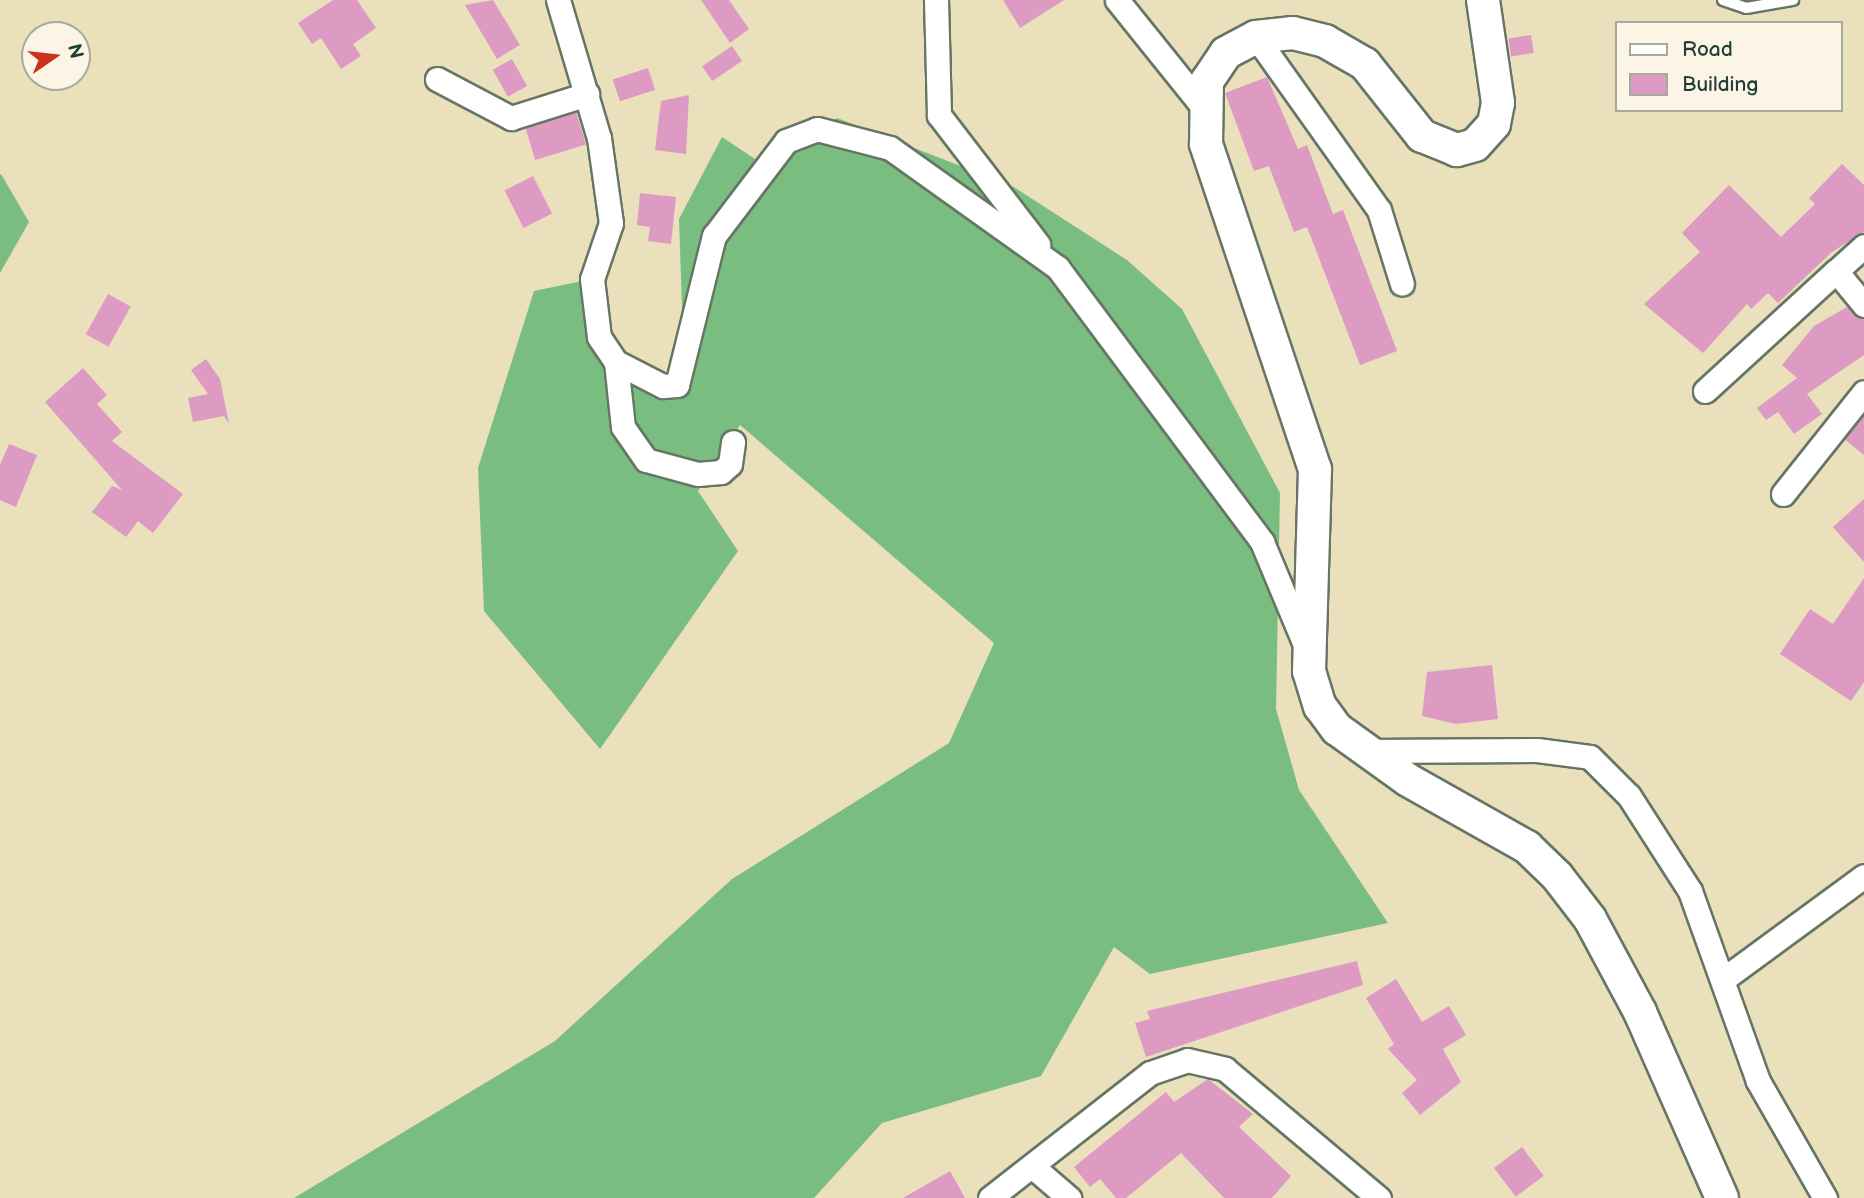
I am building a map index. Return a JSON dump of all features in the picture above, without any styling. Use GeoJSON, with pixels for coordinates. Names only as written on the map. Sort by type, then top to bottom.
{"type":"FeatureCollection","features":[{"type":"Feature","properties":{"kind":"main road"},"geometry":{"type":"LineString","coordinates":[[1483,0],[1498,103],[1486,138],[1457,150],[1422,136],[1344,47],[1293,33],[1256,37],[1226,52],[1207,80],[1203,107],[1206,144],[1315,470],[1306,648],[1320,706],[1363,751],[1493,825],[1557,876],[1590,919],[1640,1012],[1722,1198]]}},
{"type":"Feature","properties":{"kind":"street"},"geometry":{"type":"LineString","coordinates":[[558,0],[587,94],[611,223],[592,279],[599,337],[616,362],[623,427],[646,460],[698,474],[721,472],[730,464],[733,442]]}},
{"type":"Feature","properties":{"kind":"street"},"geometry":{"type":"LineString","coordinates":[[936,0],[939,115],[1058,268],[1262,542],[1306,648]]}},
{"type":"Feature","properties":{"kind":"street"},"geometry":{"type":"LineString","coordinates":[[1117,0],[1203,107]]}},
{"type":"Feature","properties":{"kind":"street"},"geometry":{"type":"LineString","coordinates":[[1256,37],[1379,210],[1402,284]]}},
{"type":"Feature","properties":{"kind":"street"},"geometry":{"type":"LineString","coordinates":[[437,79],[511,118],[587,94]]}},
{"type":"Feature","properties":{"kind":"street"},"geometry":{"type":"LineString","coordinates":[[616,362],[663,386],[677,385],[714,236],[786,141],[817,129],[890,148],[1058,268]]}},
{"type":"Feature","properties":{"kind":"street"},"geometry":{"type":"LineString","coordinates":[[1706,391],[1864,246]]}},
{"type":"Feature","properties":{"kind":"street"},"geometry":{"type":"LineString","coordinates":[[1836,271],[1864,305]]}},
{"type":"Feature","properties":{"kind":"street"},"geometry":{"type":"LineString","coordinates":[[1783,494],[1864,393]]}},
{"type":"Feature","properties":{"kind":"street"},"geometry":{"type":"LineString","coordinates":[[1363,751],[1537,750],[1590,757],[1629,796],[1690,891],[1726,978],[1758,1081],[1825,1198]]}},
{"type":"Feature","properties":{"kind":"street"},"geometry":{"type":"LineString","coordinates":[[1726,978],[1864,876]]}},
{"type":"Feature","properties":{"kind":"street"},"geometry":{"type":"LineString","coordinates":[[989,1198],[1150,1073],[1187,1060],[1225,1069],[1377,1197]]}},
{"type":"Feature","properties":{"kind":"street"},"geometry":{"type":"LineString","coordinates":[[1032,1167],[1069,1198]]}},
{"type":"Feature","properties":{"kind":"lane"},"geometry":{"type":"LineString","coordinates":[[1723,0],[1746,8],[1793,0]]}},
{"type":"Feature","properties":{"kind":"green space"},"geometry":{"type":"Polygon","coordinates":[[[837,118],[1012,186],[1127,260],[1182,309],[1280,493],[1276,709],[1299,790],[1388,923],[1150,974],[1114,947],[1041,1076],[882,1123],[814,1198],[294,1198],[555,1041],[732,879],[949,743],[994,643],[740,425],[698,491],[738,551],[600,749],[484,611],[478,468],[534,291],[592,279],[599,337],[662,386],[684,367],[679,219],[722,137],[764,165],[837,118]]]}},
{"type":"Feature","properties":{"kind":"green space"},"geometry":{"type":"Polygon","coordinates":[[[0,175],[29,222],[0,273],[0,175]]]}},
{"type":"Feature","properties":{"kind":"building"},"geometry":{"type":"Polygon","coordinates":[[[333,0],[357,0],[376,28],[353,44],[361,56],[341,69],[321,38],[312,44],[298,23],[333,0]]]}},
{"type":"Feature","properties":{"kind":"building"},"geometry":{"type":"Polygon","coordinates":[[[493,0],[520,45],[497,59],[465,5],[493,0]]]}},
{"type":"Feature","properties":{"kind":"building"},"geometry":{"type":"Polygon","coordinates":[[[701,0],[729,0],[749,29],[730,43],[701,0]]]}},
{"type":"Feature","properties":{"kind":"building"},"geometry":{"type":"Polygon","coordinates":[[[1003,0],[1064,0],[1020,28],[1003,0]]]}},
{"type":"Feature","properties":{"kind":"building"},"geometry":{"type":"Polygon","coordinates":[[[1531,35],[1534,53],[1511,56],[1508,39],[1531,35]]]}},
{"type":"Feature","properties":{"kind":"building"},"geometry":{"type":"Polygon","coordinates":[[[732,46],[742,61],[712,81],[702,66],[732,46]]]}},
{"type":"Feature","properties":{"kind":"building"},"geometry":{"type":"Polygon","coordinates":[[[512,59],[527,86],[508,97],[493,70],[512,59]]]}},
{"type":"Feature","properties":{"kind":"building"},"geometry":{"type":"Polygon","coordinates":[[[648,68],[655,90],[620,101],[613,79],[648,68]]]}},
{"type":"Feature","properties":{"kind":"building"},"geometry":{"type":"Polygon","coordinates":[[[1267,77],[1298,149],[1307,145],[1333,214],[1343,210],[1397,351],[1360,365],[1307,227],[1294,232],[1269,166],[1254,171],[1225,93],[1267,77]]]}},
{"type":"Feature","properties":{"kind":"building"},"geometry":{"type":"Polygon","coordinates":[[[689,95],[686,154],[655,150],[661,101],[689,95]]]}},
{"type":"Feature","properties":{"kind":"building"},"geometry":{"type":"Polygon","coordinates":[[[576,112],[586,145],[535,160],[525,127],[576,112]]]}},
{"type":"Feature","properties":{"kind":"building"},"geometry":{"type":"Polygon","coordinates":[[[1842,164],[1864,185],[1864,232],[1832,252],[1778,303],[1768,293],[1751,309],[1747,304],[1703,353],[1644,304],[1700,252],[1682,233],[1729,185],[1781,237],[1815,204],[1809,198],[1842,164]]]}},
{"type":"Feature","properties":{"kind":"building"},"geometry":{"type":"Polygon","coordinates":[[[533,176],[552,213],[524,228],[504,191],[533,176]]]}},
{"type":"Feature","properties":{"kind":"building"},"geometry":{"type":"Polygon","coordinates":[[[640,193],[676,197],[671,244],[648,241],[650,227],[637,225],[640,193]]]}},
{"type":"Feature","properties":{"kind":"building"},"geometry":{"type":"Polygon","coordinates":[[[108,294],[131,307],[108,347],[86,334],[108,294]]]}},
{"type":"Feature","properties":{"kind":"building"},"geometry":{"type":"Polygon","coordinates":[[[1847,307],[1864,319],[1864,355],[1807,394],[1822,414],[1794,434],[1778,412],[1766,420],[1757,408],[1797,378],[1782,365],[1814,326],[1847,307]]]}},
{"type":"Feature","properties":{"kind":"building"},"geometry":{"type":"Polygon","coordinates":[[[206,359],[220,379],[229,424],[224,416],[193,422],[188,398],[208,394],[191,370],[206,359]]]}},
{"type":"Feature","properties":{"kind":"building"},"geometry":{"type":"Polygon","coordinates":[[[83,368],[107,395],[97,404],[122,432],[112,441],[183,494],[153,533],[138,521],[126,537],[92,512],[112,486],[122,490],[45,402],[83,368]]]}},
{"type":"Feature","properties":{"kind":"building"},"geometry":{"type":"Polygon","coordinates":[[[1864,415],[1864,455],[1844,439],[1864,415]]]}},
{"type":"Feature","properties":{"kind":"building"},"geometry":{"type":"Polygon","coordinates":[[[9,444],[37,455],[16,507],[0,500],[0,465],[9,444]]]}},
{"type":"Feature","properties":{"kind":"building"},"geometry":{"type":"Polygon","coordinates":[[[1864,499],[1864,562],[1833,527],[1864,499]]]}},
{"type":"Feature","properties":{"kind":"building"},"geometry":{"type":"Polygon","coordinates":[[[1864,578],[1864,682],[1851,701],[1780,654],[1810,609],[1833,624],[1864,578]]]}},
{"type":"Feature","properties":{"kind":"building"},"geometry":{"type":"Polygon","coordinates":[[[1492,665],[1498,719],[1456,724],[1422,716],[1427,672],[1492,665]]]}},
{"type":"Feature","properties":{"kind":"building"},"geometry":{"type":"Polygon","coordinates":[[[1357,961],[1363,985],[1146,1057],[1135,1023],[1150,1019],[1147,1011],[1357,961]]]}},
{"type":"Feature","properties":{"kind":"building"},"geometry":{"type":"Polygon","coordinates":[[[1396,979],[1422,1022],[1449,1006],[1466,1035],[1443,1049],[1461,1082],[1420,1115],[1402,1093],[1417,1080],[1388,1049],[1394,1044],[1366,998],[1396,979]]]}},
{"type":"Feature","properties":{"kind":"building"},"geometry":{"type":"Polygon","coordinates":[[[1208,1079],[1253,1114],[1239,1127],[1291,1176],[1272,1198],[1224,1198],[1181,1153],[1126,1198],[1116,1198],[1100,1179],[1090,1187],[1074,1167],[1166,1092],[1174,1102],[1208,1079]]]}},
{"type":"Feature","properties":{"kind":"building"},"geometry":{"type":"Polygon","coordinates":[[[1522,1147],[1544,1176],[1516,1197],[1494,1168],[1522,1147]]]}},
{"type":"Feature","properties":{"kind":"building"},"geometry":{"type":"Polygon","coordinates":[[[950,1171],[965,1198],[903,1198],[950,1171]]]}}]}
